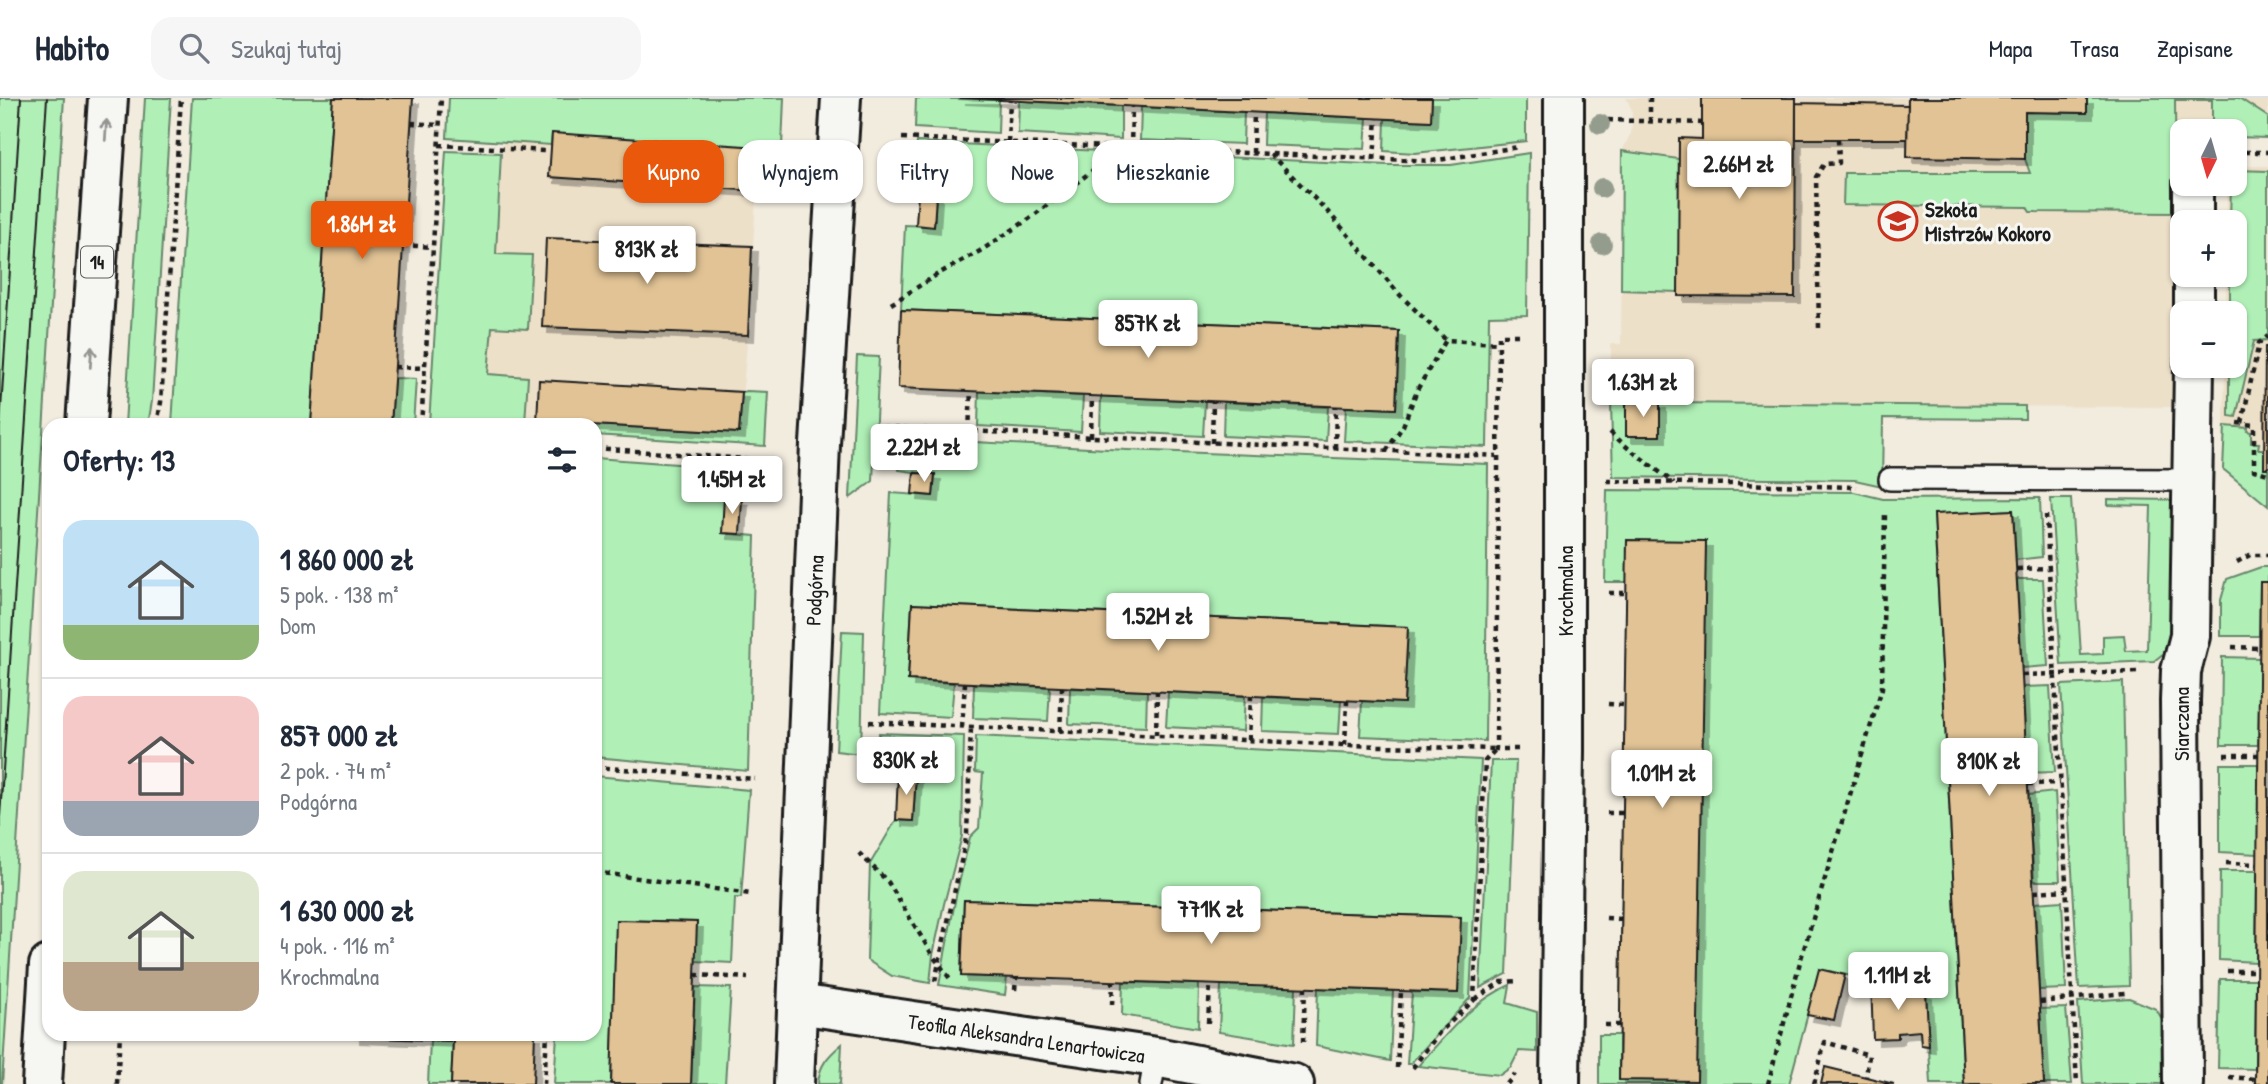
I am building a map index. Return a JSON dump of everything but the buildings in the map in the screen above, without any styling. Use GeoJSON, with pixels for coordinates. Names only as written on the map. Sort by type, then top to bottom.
{"type":"FeatureCollection","features":[{"type":"Feature","properties":{"kind":"street","name":"14"},"geometry":{"type":"LineString","coordinates":[[86,418],[108,98]]}},
{"type":"Feature","properties":{"kind":"street","name":"Podgórna"},"geometry":{"type":"LineString","coordinates":[[794,1084],[820,457],[841,98]]}},
{"type":"Feature","properties":{"kind":"street","name":"Krochmalna"},"geometry":{"type":"LineString","coordinates":[[1560,1084],[1564,751],[1564,98]]}},
{"type":"Feature","properties":{"kind":"street","name":"Siarczana"},"geometry":{"type":"LineString","coordinates":[[2183,1084],[2181,671],[2190,636],[2194,378]]}},
{"type":"Feature","properties":{"kind":"street","name":"Teofila Aleksandra Lenartowicza"},"geometry":{"type":"LineString","coordinates":[[798,1004],[1154,1071],[1299,1069]]}},
{"type":"Feature","properties":{"kind":"street"},"geometry":{"type":"LineString","coordinates":[[42,1084],[45,1041]]}},
{"type":"Feature","properties":{"kind":"lane"},"geometry":{"type":"LineString","coordinates":[[1890,479],[2194,480]]}},
{"type":"Feature","properties":{"kind":"path"},"geometry":{"type":"LineString","coordinates":[[159,418],[181,98]]}},
{"type":"Feature","properties":{"kind":"path"},"geometry":{"type":"LineString","coordinates":[[421,418],[441,98]]}},
{"type":"Feature","properties":{"kind":"path"},"geometry":{"type":"LineString","coordinates":[[1650,98],[1650,122]]}},
{"type":"Feature","properties":{"kind":"path"},"geometry":{"type":"LineString","coordinates":[[1008,140],[1010,101]]}},
{"type":"Feature","properties":{"kind":"path"},"geometry":{"type":"LineString","coordinates":[[1131,140],[1132,107]]}},
{"type":"Feature","properties":{"kind":"path"},"geometry":{"type":"LineString","coordinates":[[1253,153],[1254,112]]}},
{"type":"Feature","properties":{"kind":"path"},"geometry":{"type":"LineString","coordinates":[[1374,159],[1377,118]]}},
{"type":"Feature","properties":{"kind":"path"},"geometry":{"type":"LineString","coordinates":[[1600,120],[1702,123]]}},
{"type":"Feature","properties":{"kind":"path"},"geometry":{"type":"LineString","coordinates":[[411,123],[440,125]]}},
{"type":"Feature","properties":{"kind":"path"},"geometry":{"type":"LineString","coordinates":[[902,138],[987,141]]}},
{"type":"Feature","properties":{"kind":"path"},"geometry":{"type":"LineString","coordinates":[[1819,328],[1816,177],[1824,164],[1839,163],[1838,139]]}},
{"type":"Feature","properties":{"kind":"path"},"geometry":{"type":"LineString","coordinates":[[439,145],[545,150]]}},
{"type":"Feature","properties":{"kind":"path"},"geometry":{"type":"LineString","coordinates":[[1234,152],[1432,161],[1523,146]]}},
{"type":"Feature","properties":{"kind":"path"},"geometry":{"type":"LineString","coordinates":[[2247,152],[2268,152]]}},
{"type":"Feature","properties":{"kind":"path"},"geometry":{"type":"LineString","coordinates":[[1269,154],[1330,214],[1401,296],[1446,340],[1499,343]]}},
{"type":"Feature","properties":{"kind":"path"},"geometry":{"type":"LineString","coordinates":[[891,304],[1029,219],[1092,171]]}},
{"type":"Feature","properties":{"kind":"path"},"geometry":{"type":"LineString","coordinates":[[403,245],[433,247]]}},
{"type":"Feature","properties":{"kind":"path"},"geometry":{"type":"LineString","coordinates":[[2242,423],[2259,343],[2268,336]]}},
{"type":"Feature","properties":{"kind":"path"},"geometry":{"type":"LineString","coordinates":[[1386,451],[1403,426],[1417,390],[1446,340]]}},
{"type":"Feature","properties":{"kind":"path"},"geometry":{"type":"LineString","coordinates":[[395,367],[425,368]]}},
{"type":"Feature","properties":{"kind":"path"},"geometry":{"type":"LineString","coordinates":[[969,431],[971,391]]}},
{"type":"Feature","properties":{"kind":"path"},"geometry":{"type":"LineString","coordinates":[[1091,437],[1092,396]]}},
{"type":"Feature","properties":{"kind":"path"},"geometry":{"type":"LineString","coordinates":[[1212,443],[1213,401]]}},
{"type":"Feature","properties":{"kind":"path"},"geometry":{"type":"LineString","coordinates":[[1335,448],[1336,406]]}},
{"type":"Feature","properties":{"kind":"path"},"geometry":{"type":"LineString","coordinates":[[884,427],[1497,456]]}},
{"type":"Feature","properties":{"kind":"path"},"geometry":{"type":"LineString","coordinates":[[1606,428],[1675,483]]}},
{"type":"Feature","properties":{"kind":"path"},"geometry":{"type":"LineString","coordinates":[[602,449],[774,461]]}},
{"type":"Feature","properties":{"kind":"path"},"geometry":{"type":"LineString","coordinates":[[2045,505],[2077,1084]]}},
{"type":"Feature","properties":{"kind":"path"},"geometry":{"type":"LineString","coordinates":[[1768,1084],[1804,949],[1882,688],[1885,507]]}},
{"type":"Feature","properties":{"kind":"path"},"geometry":{"type":"LineString","coordinates":[[2017,569],[2049,568]]}},
{"type":"Feature","properties":{"kind":"path"},"geometry":{"type":"LineString","coordinates":[[2022,675],[2181,671]]}},
{"type":"Feature","properties":{"kind":"path"},"geometry":{"type":"LineString","coordinates":[[962,727],[965,683]]}},
{"type":"Feature","properties":{"kind":"path"},"geometry":{"type":"LineString","coordinates":[[1060,731],[1062,688]]}},
{"type":"Feature","properties":{"kind":"path"},"geometry":{"type":"LineString","coordinates":[[1156,735],[1157,692]]}},
{"type":"Feature","properties":{"kind":"path"},"geometry":{"type":"LineString","coordinates":[[1250,740],[1251,696]]}},
{"type":"Feature","properties":{"kind":"path"},"geometry":{"type":"LineString","coordinates":[[1345,745],[1347,701]]}},
{"type":"Feature","properties":{"kind":"path"},"geometry":{"type":"LineString","coordinates":[[869,722],[1345,745],[1496,749],[1485,761],[1474,1000],[1439,1033],[1411,1070]]}},
{"type":"Feature","properties":{"kind":"path"},"geometry":{"type":"LineString","coordinates":[[934,984],[967,834],[971,727]]}},
{"type":"Feature","properties":{"kind":"path"},"geometry":{"type":"LineString","coordinates":[[2213,755],[2259,755]]}},
{"type":"Feature","properties":{"kind":"path"},"geometry":{"type":"LineString","coordinates":[[602,768],[755,779]]}},
{"type":"Feature","properties":{"kind":"path"},"geometry":{"type":"LineString","coordinates":[[2028,784],[2060,783]]}},
{"type":"Feature","properties":{"kind":"path"},"geometry":{"type":"LineString","coordinates":[[859,853],[888,882],[957,989]]}},
{"type":"Feature","properties":{"kind":"path"},"geometry":{"type":"LineString","coordinates":[[2223,863],[2257,864]]}},
{"type":"Feature","properties":{"kind":"path"},"geometry":{"type":"LineString","coordinates":[[602,873],[750,894]]}},
{"type":"Feature","properties":{"kind":"path"},"geometry":{"type":"LineString","coordinates":[[2034,892],[2066,890]]}},
{"type":"Feature","properties":{"kind":"path"},"geometry":{"type":"LineString","coordinates":[[2223,971],[2256,971]]}},
{"type":"Feature","properties":{"kind":"path"},"geometry":{"type":"LineString","coordinates":[[695,975],[748,978]]}},
{"type":"Feature","properties":{"kind":"path"},"geometry":{"type":"LineString","coordinates":[[1208,1025],[1210,985]]}},
{"type":"Feature","properties":{"kind":"path"},"geometry":{"type":"LineString","coordinates":[[1299,1069],[1305,988]]}},
{"type":"Feature","properties":{"kind":"path"},"geometry":{"type":"LineString","coordinates":[[1397,1068],[1401,991]]}},
{"type":"Feature","properties":{"kind":"path"},"geometry":{"type":"LineString","coordinates":[[2040,1002],[2125,993]]}},
{"type":"Feature","properties":{"kind":"path"},"geometry":{"type":"LineString","coordinates":[[117,1084],[120,1041]]}},
{"type":"Feature","properties":{"kind":"path"},"geometry":{"type":"LineString","coordinates":[[544,1084],[547,1041]]}},
{"type":"Feature","properties":{"kind":"path"},"geometry":{"type":"LineString","coordinates":[[1814,1084],[1825,1042],[1869,1055],[1866,1077]]}},
{"type":"Feature","properties":{"kind":"path"},"geometry":{"type":"LineString","coordinates":[[2221,1077],[2255,1079]]}},
{"type":"Feature","properties":{"kind":"shaded area","name":"Szkoła Mistrzów Kokoro"},"geometry":{"type":"Polygon","coordinates":[[[1626,98],[2268,98],[2268,139],[2247,138],[2247,119],[2170,119],[2170,196],[2175,196],[2175,210],[2170,210],[2170,287],[2176,287],[2176,301],[2170,301],[2170,378],[2176,378],[2176,407],[1796,406],[1611,402],[1611,344],[1621,344],[1622,151],[1631,133],[1632,110],[1626,98]]]}},
{"type":"Feature","properties":{"kind":"shaded area"},"geometry":{"type":"Polygon","coordinates":[[[552,133],[656,140],[623,140],[623,203],[724,203],[724,145],[738,146],[738,203],[756,203],[739,433],[602,427],[602,418],[521,418],[488,374],[492,327],[528,329],[532,256],[496,254],[503,141],[551,145],[552,133]]]}},
{"type":"Feature","properties":{"kind":"shaded area"},"geometry":{"type":"Polygon","coordinates":[[[2247,166],[2268,166],[2268,506],[2223,469],[2225,378],[2247,378],[2247,301],[2226,301],[2226,287],[2247,287],[2247,210],[2227,210],[2227,196],[2247,196],[2247,166]]]}},
{"type":"Feature","properties":{"kind":"green space"},"geometry":{"type":"Polygon","coordinates":[[[0,98],[64,98],[2,1084],[0,98]]]}},
{"type":"Feature","properties":{"kind":"green space"},"geometry":{"type":"Polygon","coordinates":[[[145,98],[171,98],[152,401],[149,418],[125,418],[145,98]]]}},
{"type":"Feature","properties":{"kind":"green space"},"geometry":{"type":"Polygon","coordinates":[[[192,98],[333,98],[311,418],[172,418],[192,98]]]}},
{"type":"Feature","properties":{"kind":"green space"},"geometry":{"type":"Polygon","coordinates":[[[449,98],[784,98],[782,140],[738,140],[738,147],[724,146],[724,140],[641,140],[552,134],[551,145],[447,138],[449,98]]]}},
{"type":"Feature","properties":{"kind":"green space"},"geometry":{"type":"Polygon","coordinates":[[[916,98],[999,100],[998,133],[915,128],[916,98]]]}},
{"type":"Feature","properties":{"kind":"green space"},"geometry":{"type":"Polygon","coordinates":[[[1432,98],[1526,98],[1526,141],[1415,153],[1384,151],[1385,119],[1430,121],[1432,98]]]}},
{"type":"Feature","properties":{"kind":"green space"},"geometry":{"type":"Polygon","coordinates":[[[2087,98],[2239,98],[2268,117],[2268,138],[2247,137],[2247,119],[2212,119],[2212,100],[2175,100],[2175,119],[2170,119],[2170,196],[2176,196],[2176,210],[2170,210],[2170,213],[2030,212],[2027,207],[1843,205],[1844,173],[2030,173],[2025,159],[2025,112],[2086,113],[2087,98]]]}},
{"type":"Feature","properties":{"kind":"green space"},"geometry":{"type":"Polygon","coordinates":[[[1019,101],[1121,106],[1121,139],[1018,133],[1019,101]]]}},
{"type":"Feature","properties":{"kind":"green space"},"geometry":{"type":"Polygon","coordinates":[[[1141,107],[1244,112],[1243,144],[1234,144],[1234,140],[1140,140],[1141,107]]]}},
{"type":"Feature","properties":{"kind":"green space"},"geometry":{"type":"Polygon","coordinates":[[[1264,113],[1367,118],[1365,149],[1263,145],[1264,113]]]}},
{"type":"Feature","properties":{"kind":"green space"},"geometry":{"type":"Polygon","coordinates":[[[973,145],[987,145],[987,203],[1078,203],[1078,150],[1092,151],[1092,203],[1234,203],[1234,158],[1387,165],[1451,165],[1529,153],[1527,315],[1489,316],[1487,447],[1344,441],[1346,407],[1396,409],[1399,331],[901,310],[905,225],[934,226],[935,203],[973,203],[973,145]]]}},
{"type":"Feature","properties":{"kind":"green space"},"geometry":{"type":"Polygon","coordinates":[[[446,151],[501,153],[496,254],[532,255],[528,329],[492,327],[488,374],[528,377],[525,418],[429,418],[446,151]]]}},
{"type":"Feature","properties":{"kind":"green space"},"geometry":{"type":"Polygon","coordinates":[[[1622,151],[1679,159],[1679,292],[1621,290],[1622,151]]]}},
{"type":"Feature","properties":{"kind":"green space"},"geometry":{"type":"Polygon","coordinates":[[[2247,170],[2268,171],[2268,340],[2254,341],[2247,371],[2247,301],[2230,301],[2230,287],[2247,287],[2247,210],[2230,210],[2231,196],[2247,196],[2247,170]]]}},
{"type":"Feature","properties":{"kind":"green space"},"geometry":{"type":"Polygon","coordinates":[[[857,356],[879,357],[873,481],[850,498],[857,356]]]}},
{"type":"Feature","properties":{"kind":"green space"},"geometry":{"type":"Polygon","coordinates":[[[394,378],[416,379],[413,418],[391,418],[394,378]]]}},
{"type":"Feature","properties":{"kind":"green space"},"geometry":{"type":"Polygon","coordinates":[[[2229,378],[2245,378],[2236,417],[2229,416],[2229,378]]]}},
{"type":"Feature","properties":{"kind":"green space"},"geometry":{"type":"Polygon","coordinates":[[[979,391],[1083,396],[1081,432],[978,426],[979,391]]]}},
{"type":"Feature","properties":{"kind":"green space"},"geometry":{"type":"Polygon","coordinates":[[[742,392],[768,392],[765,446],[602,435],[602,425],[739,433],[742,392]]]}},
{"type":"Feature","properties":{"kind":"green space"},"geometry":{"type":"Polygon","coordinates":[[[1101,396],[1205,401],[1203,436],[1100,431],[1101,396]]]}},
{"type":"Feature","properties":{"kind":"green space"},"geometry":{"type":"Polygon","coordinates":[[[1224,402],[1328,407],[1326,441],[1223,436],[1224,402]]]}},
{"type":"Feature","properties":{"kind":"green space"},"geometry":{"type":"Polygon","coordinates":[[[1611,402],[1626,402],[1626,436],[1659,436],[1660,403],[2025,406],[2025,419],[1883,418],[1882,486],[1855,480],[1613,477],[1611,402]]]}},
{"type":"Feature","properties":{"kind":"green space"},"geometry":{"type":"Polygon","coordinates":[[[2225,426],[2248,428],[2247,431],[2251,432],[2251,443],[2259,443],[2258,449],[2265,449],[2268,506],[2223,469],[2225,426]]]}},
{"type":"Feature","properties":{"kind":"green space"},"geometry":{"type":"Polygon","coordinates":[[[900,438],[1488,464],[1485,741],[1360,736],[1362,701],[1404,703],[1408,627],[912,604],[908,680],[954,683],[951,717],[880,713],[891,493],[933,496],[935,475],[899,470],[900,438]]]}},
{"type":"Feature","properties":{"kind":"green space"},"geometry":{"type":"Polygon","coordinates":[[[602,459],[732,468],[730,498],[722,533],[755,536],[748,771],[602,758],[602,459]]]}},
{"type":"Feature","properties":{"kind":"green space"},"geometry":{"type":"Polygon","coordinates":[[[1607,490],[1854,492],[1883,499],[2040,498],[2042,557],[2016,560],[2013,510],[1934,515],[1964,1084],[1931,1084],[1926,993],[1820,969],[1789,1084],[1599,1084],[1599,1035],[1619,1035],[1619,1080],[1627,582],[1605,582],[1607,490]]]}},
{"type":"Feature","properties":{"kind":"green space"},"geometry":{"type":"Polygon","coordinates":[[[2051,499],[2071,499],[2081,655],[2103,654],[2103,636],[2124,635],[2126,651],[2147,650],[2151,506],[2108,505],[2108,499],[2175,500],[2174,636],[2169,649],[2154,661],[2061,665],[2051,499]]]}},
{"type":"Feature","properties":{"kind":"green space"},"geometry":{"type":"Polygon","coordinates":[[[2268,567],[2268,582],[2260,582],[2259,636],[2221,636],[2221,600],[2227,579],[2268,567]]]}},
{"type":"Feature","properties":{"kind":"green space"},"geometry":{"type":"Polygon","coordinates":[[[2017,579],[2043,579],[2048,666],[2022,668],[2017,579]]]}},
{"type":"Feature","properties":{"kind":"green space"},"geometry":{"type":"Polygon","coordinates":[[[842,631],[864,632],[861,754],[836,751],[842,631]]]}},
{"type":"Feature","properties":{"kind":"green space"},"geometry":{"type":"Polygon","coordinates":[[[2222,657],[2260,658],[2258,745],[2221,745],[2222,657]]]}},
{"type":"Feature","properties":{"kind":"green space"},"geometry":{"type":"Polygon","coordinates":[[[2123,682],[2129,986],[2079,988],[2061,685],[2123,682]]]}},
{"type":"Feature","properties":{"kind":"green space"},"geometry":{"type":"Polygon","coordinates":[[[974,684],[1050,687],[1048,721],[973,718],[974,684]]]}},
{"type":"Feature","properties":{"kind":"green space"},"geometry":{"type":"Polygon","coordinates":[[[2050,686],[2055,772],[2027,773],[2023,687],[2050,686]]]}},
{"type":"Feature","properties":{"kind":"green space"},"geometry":{"type":"Polygon","coordinates":[[[1070,688],[1147,691],[1146,727],[1069,724],[1070,688]]]}},
{"type":"Feature","properties":{"kind":"green space"},"geometry":{"type":"Polygon","coordinates":[[[1168,692],[1245,696],[1243,731],[1166,727],[1168,692]]]}},
{"type":"Feature","properties":{"kind":"green space"},"geometry":{"type":"Polygon","coordinates":[[[1263,697],[1341,700],[1339,734],[1262,731],[1263,697]]]}},
{"type":"Feature","properties":{"kind":"green space"},"geometry":{"type":"Polygon","coordinates":[[[879,733],[964,736],[962,836],[944,904],[930,983],[892,976],[867,960],[870,864],[896,820],[913,821],[916,774],[878,771],[879,733]]]}},
{"type":"Feature","properties":{"kind":"green space"},"geometry":{"type":"Polygon","coordinates":[[[976,736],[1481,760],[1470,998],[1410,1064],[1407,1064],[1412,992],[1458,993],[1460,917],[964,900],[961,976],[1007,977],[1005,995],[939,985],[970,837],[979,828],[983,773],[975,772],[976,736]]]}},
{"type":"Feature","properties":{"kind":"green space"},"geometry":{"type":"Polygon","coordinates":[[[1491,761],[1516,761],[1507,974],[1480,988],[1491,761]]]}},
{"type":"Feature","properties":{"kind":"green space"},"geometry":{"type":"Polygon","coordinates":[[[2220,764],[2258,764],[2258,854],[2220,852],[2220,764]]]}},
{"type":"Feature","properties":{"kind":"green space"},"geometry":{"type":"Polygon","coordinates":[[[602,777],[749,790],[741,898],[735,898],[732,963],[695,961],[696,922],[617,920],[611,1084],[554,1084],[557,1041],[602,1041],[602,777]]]}},
{"type":"Feature","properties":{"kind":"green space"},"geometry":{"type":"Polygon","coordinates":[[[2055,792],[2060,881],[2034,881],[2028,795],[2055,792]]]}},
{"type":"Feature","properties":{"kind":"green space"},"geometry":{"type":"Polygon","coordinates":[[[2220,871],[2257,871],[2256,962],[2219,960],[2220,871]]]}},
{"type":"Feature","properties":{"kind":"green space"},"geometry":{"type":"Polygon","coordinates":[[[2062,901],[2066,989],[2039,990],[2035,903],[2062,901]]]}},
{"type":"Feature","properties":{"kind":"green space"},"geometry":{"type":"Polygon","coordinates":[[[2220,979],[2256,979],[2255,1069],[2218,1068],[2220,979]]]}},
{"type":"Feature","properties":{"kind":"green space"},"geometry":{"type":"Polygon","coordinates":[[[1123,982],[1199,984],[1198,1028],[1122,1015],[1123,982]]]}},
{"type":"Feature","properties":{"kind":"green space"},"geometry":{"type":"Polygon","coordinates":[[[1221,985],[1296,987],[1294,1044],[1219,1032],[1221,985]]]}},
{"type":"Feature","properties":{"kind":"green space"},"geometry":{"type":"Polygon","coordinates":[[[1510,985],[1507,1003],[1537,1012],[1537,1052],[1519,1051],[1511,1067],[1500,1075],[1418,1066],[1471,1010],[1510,985]]]}},
{"type":"Feature","properties":{"kind":"green space"},"geometry":{"type":"Polygon","coordinates":[[[695,987],[731,988],[725,1084],[691,1084],[695,987]]]}},
{"type":"Feature","properties":{"kind":"green space"},"geometry":{"type":"Polygon","coordinates":[[[1318,988],[1393,991],[1390,1061],[1316,1046],[1318,988]]]}},
{"type":"Feature","properties":{"kind":"green space"},"geometry":{"type":"Polygon","coordinates":[[[2129,998],[2156,1009],[2167,1027],[2168,1084],[2083,1084],[2078,1002],[2129,998]]]}},
{"type":"Feature","properties":{"kind":"green space"},"geometry":{"type":"Polygon","coordinates":[[[2066,1008],[2072,1084],[2044,1084],[2040,1009],[2066,1008]]]}},
{"type":"Feature","properties":{"kind":"green space"},"geometry":{"type":"Polygon","coordinates":[[[430,1041],[453,1041],[451,1083],[458,1084],[428,1084],[430,1041]]]}},
{"type":"Feature","properties":{"kind":"green space"},"geometry":{"type":"Polygon","coordinates":[[[842,1044],[840,1084],[818,1084],[825,1061],[842,1044]]]}},
{"type":"Feature","properties":{"kind":"tram line"},"geometry":{"type":"LineString","coordinates":[[0,425],[21,98]]}},
{"type":"Feature","properties":{"kind":"tram line"},"geometry":{"type":"LineString","coordinates":[[0,816],[47,98]]}},
{"type":"Feature","properties":{"kind":"place","name":"Szkoła Mistrzów Kokoro"},"geometry":{"type":"Point","coordinates":[1898,221]}}]}
